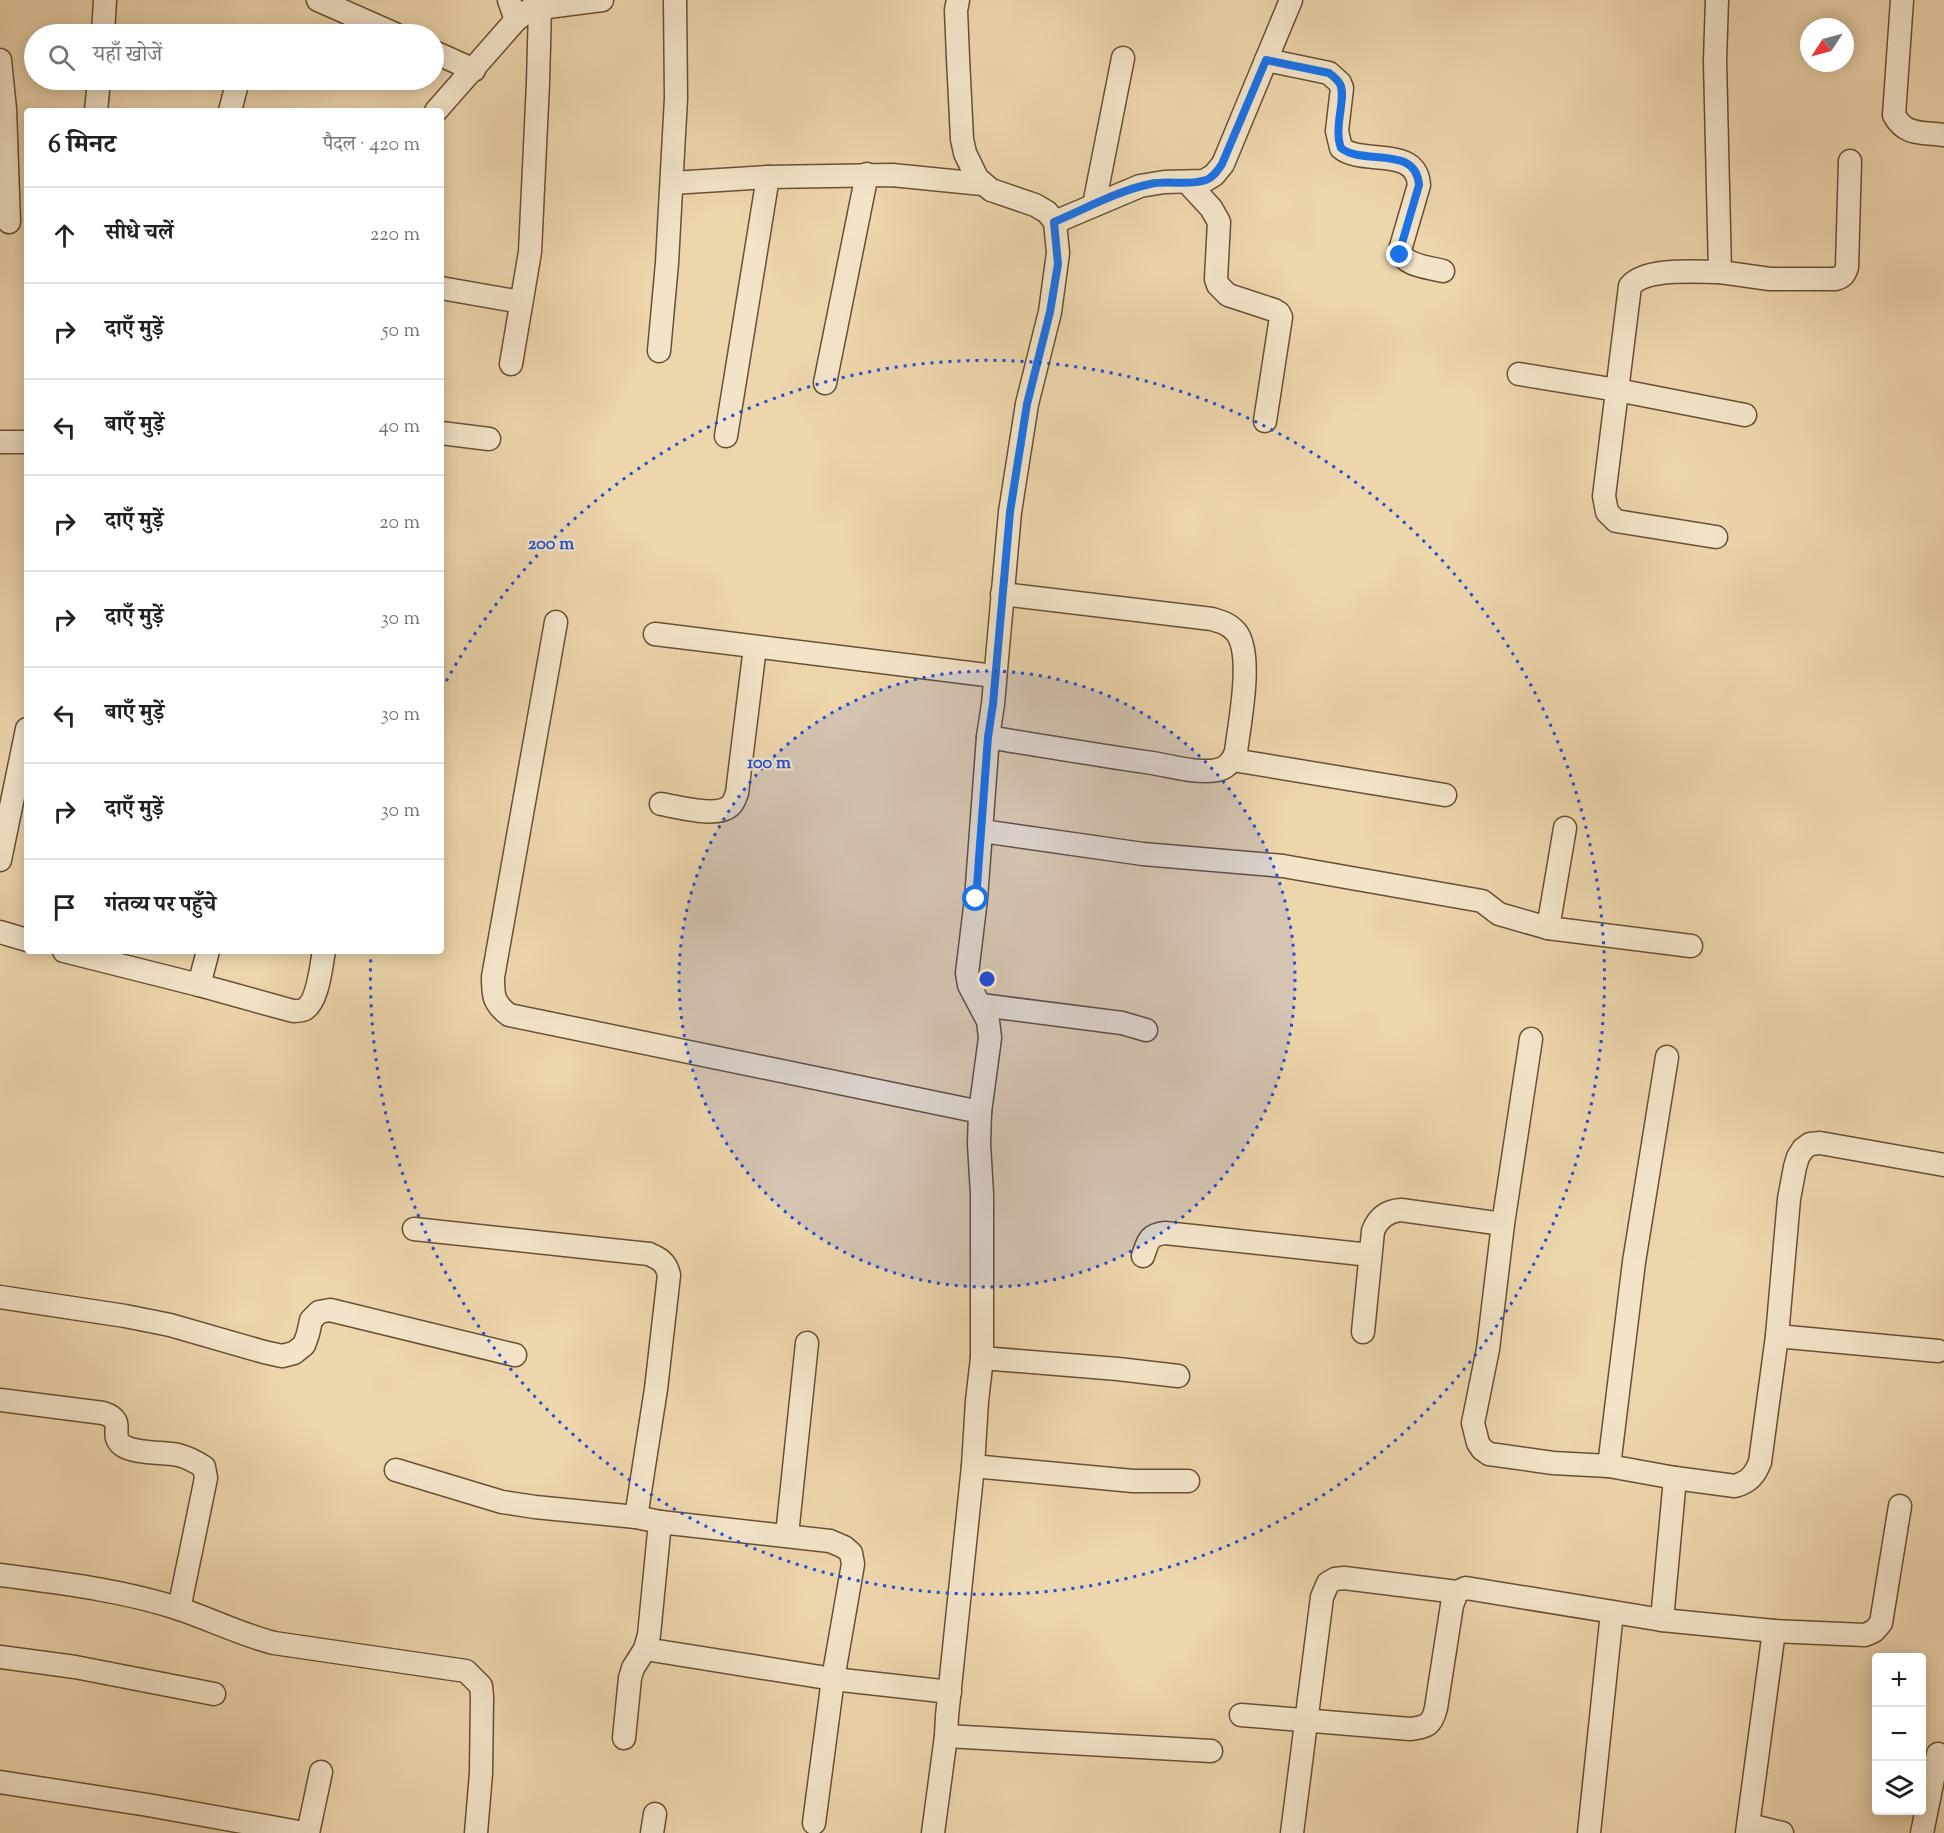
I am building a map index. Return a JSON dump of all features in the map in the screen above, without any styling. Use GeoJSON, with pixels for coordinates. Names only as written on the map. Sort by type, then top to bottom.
{"type":"FeatureCollection","features":[{"type":"Feature","properties":{"kind":"street"},"geometry":{"type":"LineString","coordinates":[[104,24],[105,0]]}},
{"type":"Feature","properties":{"kind":"street"},"geometry":{"type":"LineString","coordinates":[[318,0],[372,24]]}},
{"type":"Feature","properties":{"kind":"street"},"geometry":{"type":"LineString","coordinates":[[439,108],[474,70],[513,10],[602,0]]}},
{"type":"Feature","properties":{"kind":"street"},"geometry":{"type":"LineString","coordinates":[[659,351],[676,98],[675,0]]}},
{"type":"Feature","properties":{"kind":"street"},"geometry":{"type":"LineString","coordinates":[[958,0],[956,10],[963,146],[982,184]]}},
{"type":"Feature","properties":{"kind":"street"},"geometry":{"type":"LineString","coordinates":[[1054,222],[1140,186],[1210,178],[1222,164],[1291,0]]}},
{"type":"Feature","properties":{"kind":"street"},"geometry":{"type":"LineString","coordinates":[[1717,0],[1715,61],[1720,272]]}},
{"type":"Feature","properties":{"kind":"street"},"geometry":{"type":"LineString","coordinates":[[1902,0],[1894,115],[1899,126],[1907,130],[1944,135]]}},
{"type":"Feature","properties":{"kind":"street"},"geometry":{"type":"LineString","coordinates":[[511,364],[530,252],[540,8]]}},
{"type":"Feature","properties":{"kind":"street"},"geometry":{"type":"LineString","coordinates":[[444,56],[474,70]]}},
{"type":"Feature","properties":{"kind":"street"},"geometry":{"type":"LineString","coordinates":[[1094,205],[1123,58]]}},
{"type":"Feature","properties":{"kind":"street"},"geometry":{"type":"LineString","coordinates":[[0,60],[12,223]]}},
{"type":"Feature","properties":{"kind":"street"},"geometry":{"type":"LineString","coordinates":[[1266,60],[1329,73],[1342,88],[1337,131],[1341,148],[1352,153],[1400,160],[1414,169],[1419,185],[1400,255],[1409,262],[1443,271]]}},
{"type":"Feature","properties":{"kind":"street"},"geometry":{"type":"LineString","coordinates":[[96,108],[98,90]]}},
{"type":"Feature","properties":{"kind":"street"},"geometry":{"type":"LineString","coordinates":[[231,108],[235,90]]}},
{"type":"Feature","properties":{"kind":"street"},"geometry":{"type":"LineString","coordinates":[[1716,537],[1616,521],[1607,512],[1604,496],[1627,293],[1635,280],[1650,274],[1720,272],[1770,279],[1835,279],[1841,277],[1845,274],[1847,267],[1850,161]]}},
{"type":"Feature","properties":{"kind":"street"},"geometry":{"type":"LineString","coordinates":[[672,183],[867,174],[982,184],[998,194],[1047,212],[1054,222],[1058,264],[1050,312],[1027,404],[1010,512],[967,973],[969,985],[988,1021],[990,1038],[980,1112],[979,1144],[984,1296],[982,1358],[976,1401],[973,1466],[946,1736],[933,1833]]}},
{"type":"Feature","properties":{"kind":"street"},"geometry":{"type":"LineString","coordinates":[[825,383],[867,174]]}},
{"type":"Feature","properties":{"kind":"street"},"geometry":{"type":"LineString","coordinates":[[726,436],[768,177]]}},
{"type":"Feature","properties":{"kind":"street"},"geometry":{"type":"LineString","coordinates":[[1187,182],[1211,208],[1219,222],[1216,279],[1218,285],[1228,295],[1274,310],[1281,317],[1265,421]]}},
{"type":"Feature","properties":{"kind":"street"},"geometry":{"type":"LineString","coordinates":[[444,289],[521,302]]}},
{"type":"Feature","properties":{"kind":"street"},"geometry":{"type":"LineString","coordinates":[[1518,374],[1617,390],[1745,415]]}},
{"type":"Feature","properties":{"kind":"street"},"geometry":{"type":"LineString","coordinates":[[444,433],[489,439]]}},
{"type":"Feature","properties":{"kind":"street"},"geometry":{"type":"LineString","coordinates":[[0,442],[24,442]]}},
{"type":"Feature","properties":{"kind":"street"},"geometry":{"type":"LineString","coordinates":[[988,737],[1200,770],[1217,770],[1228,766],[1236,752],[1246,664],[1238,634],[1226,623],[1212,619],[1002,594]]}},
{"type":"Feature","properties":{"kind":"street"},"geometry":{"type":"LineString","coordinates":[[556,622],[493,976],[495,1000],[499,1008],[509,1015],[980,1112]]}},
{"type":"Feature","properties":{"kind":"street"},"geometry":{"type":"LineString","coordinates":[[655,634],[994,676]]}},
{"type":"Feature","properties":{"kind":"street"},"geometry":{"type":"LineString","coordinates":[[661,804],[711,812],[721,811],[733,803],[737,793],[755,647]]}},
{"type":"Feature","properties":{"kind":"street"},"geometry":{"type":"LineString","coordinates":[[0,856],[24,743]]}},
{"type":"Feature","properties":{"kind":"street"},"geometry":{"type":"LineString","coordinates":[[1233,760],[1445,795]]}},
{"type":"Feature","properties":{"kind":"street"},"geometry":{"type":"LineString","coordinates":[[1548,928],[1564,828]]}},
{"type":"Feature","properties":{"kind":"street"},"geometry":{"type":"LineString","coordinates":[[982,831],[1143,854],[1283,866],[1482,901],[1499,914],[1548,928],[1691,946]]}},
{"type":"Feature","properties":{"kind":"street"},"geometry":{"type":"LineString","coordinates":[[0,932],[24,939]]}},
{"type":"Feature","properties":{"kind":"street"},"geometry":{"type":"LineString","coordinates":[[200,985],[207,954]]}},
{"type":"Feature","properties":{"kind":"street"},"geometry":{"type":"LineString","coordinates":[[91,955],[293,1011],[303,1010],[310,1005],[315,996],[323,954]]}},
{"type":"Feature","properties":{"kind":"street"},"geometry":{"type":"LineString","coordinates":[[981,1005],[1122,1023],[1146,1030]]}},
{"type":"Feature","properties":{"kind":"street"},"geometry":{"type":"LineString","coordinates":[[1531,1039],[1503,1224],[1488,1348],[1473,1424],[1478,1443],[1489,1454],[1553,1463],[1609,1466],[1735,1486],[1750,1479],[1760,1462],[1777,1336],[1789,1198],[1798,1157],[1810,1144],[1820,1143],[1944,1165]]}},
{"type":"Feature","properties":{"kind":"street"},"geometry":{"type":"LineString","coordinates":[[1609,1466],[1635,1262],[1667,1057]]}},
{"type":"Feature","properties":{"kind":"street"},"geometry":{"type":"LineString","coordinates":[[1364,1332],[1373,1231],[1381,1217],[1392,1211],[1401,1210],[1503,1224]]}},
{"type":"Feature","properties":{"kind":"street"},"geometry":{"type":"LineString","coordinates":[[414,1229],[649,1254],[658,1257],[666,1264],[669,1275],[656,1389],[636,1517]]}},
{"type":"Feature","properties":{"kind":"street"},"geometry":{"type":"LineString","coordinates":[[1143,1256],[1149,1241],[1155,1234],[1165,1233],[1370,1255]]}},
{"type":"Feature","properties":{"kind":"street"},"geometry":{"type":"LineString","coordinates":[[0,1297],[170,1325],[282,1356],[294,1353],[304,1345],[311,1320],[319,1312],[330,1310],[515,1355]]}},
{"type":"Feature","properties":{"kind":"street"},"geometry":{"type":"LineString","coordinates":[[1777,1336],[1938,1351]]}},
{"type":"Feature","properties":{"kind":"street"},"geometry":{"type":"LineString","coordinates":[[787,1535],[807,1343]]}},
{"type":"Feature","properties":{"kind":"street"},"geometry":{"type":"LineString","coordinates":[[982,1358],[1178,1376]]}},
{"type":"Feature","properties":{"kind":"street"},"geometry":{"type":"LineString","coordinates":[[0,1400],[103,1413],[112,1416],[117,1423],[117,1438],[129,1449],[179,1455],[204,1467],[206,1478],[179,1609]]}},
{"type":"Feature","properties":{"kind":"street"},"geometry":{"type":"LineString","coordinates":[[973,1466],[1132,1481],[1188,1481]]}},
{"type":"Feature","properties":{"kind":"street"},"geometry":{"type":"LineString","coordinates":[[396,1470],[502,1502],[535,1508],[636,1517],[660,1522],[787,1535],[830,1541],[844,1546],[850,1552],[853,1564],[833,1678],[814,1823]]}},
{"type":"Feature","properties":{"kind":"street"},"geometry":{"type":"LineString","coordinates":[[1662,1620],[1674,1478]]}},
{"type":"Feature","properties":{"kind":"street"},"geometry":{"type":"LineString","coordinates":[[1292,1833],[1322,1597],[1328,1583],[1335,1579],[1360,1579],[1457,1592],[1466,1588],[1477,1589],[1662,1620],[1865,1635],[1874,1631],[1881,1623],[1900,1506]]}},
{"type":"Feature","properties":{"kind":"street"},"geometry":{"type":"LineString","coordinates":[[624,1738],[630,1678],[633,1668],[645,1649],[649,1635],[660,1522]]}},
{"type":"Feature","properties":{"kind":"street"},"geometry":{"type":"LineString","coordinates":[[0,1575],[71,1584],[179,1609],[254,1638],[274,1643],[466,1671],[481,1686],[482,1697],[481,1773],[476,1833]]}},
{"type":"Feature","properties":{"kind":"street"},"geometry":{"type":"LineString","coordinates":[[1241,1715],[1410,1729],[1428,1725],[1434,1718],[1452,1605],[1457,1592]]}},
{"type":"Feature","properties":{"kind":"street"},"geometry":{"type":"LineString","coordinates":[[1589,1833],[1612,1612]]}},
{"type":"Feature","properties":{"kind":"street"},"geometry":{"type":"LineString","coordinates":[[1774,1630],[1748,1829],[1782,1833]]}},
{"type":"Feature","properties":{"kind":"street"},"geometry":{"type":"LineString","coordinates":[[645,1649],[833,1678],[950,1692]]}},
{"type":"Feature","properties":{"kind":"street"},"geometry":{"type":"LineString","coordinates":[[0,1657],[75,1667],[214,1694]]}},
{"type":"Feature","properties":{"kind":"street"},"geometry":{"type":"LineString","coordinates":[[946,1736],[1211,1751]]}},
{"type":"Feature","properties":{"kind":"street"},"geometry":{"type":"LineString","coordinates":[[1922,1833],[1938,1754]]}},
{"type":"Feature","properties":{"kind":"street"},"geometry":{"type":"LineString","coordinates":[[0,1782],[306,1833],[321,1772]]}},
{"type":"Feature","properties":{"kind":"route"},"geometry":{"type":"LineString","coordinates":[[976,899],[988,737],[1010,512],[1027,404],[1050,312],[1058,264],[1054,222],[1140,186],[1164,182],[1204,181],[1214,175],[1222,164],[1266,60],[1329,73],[1342,88],[1337,131],[1341,148],[1352,153],[1400,160],[1414,169],[1419,185],[1400,255]]}}]}
